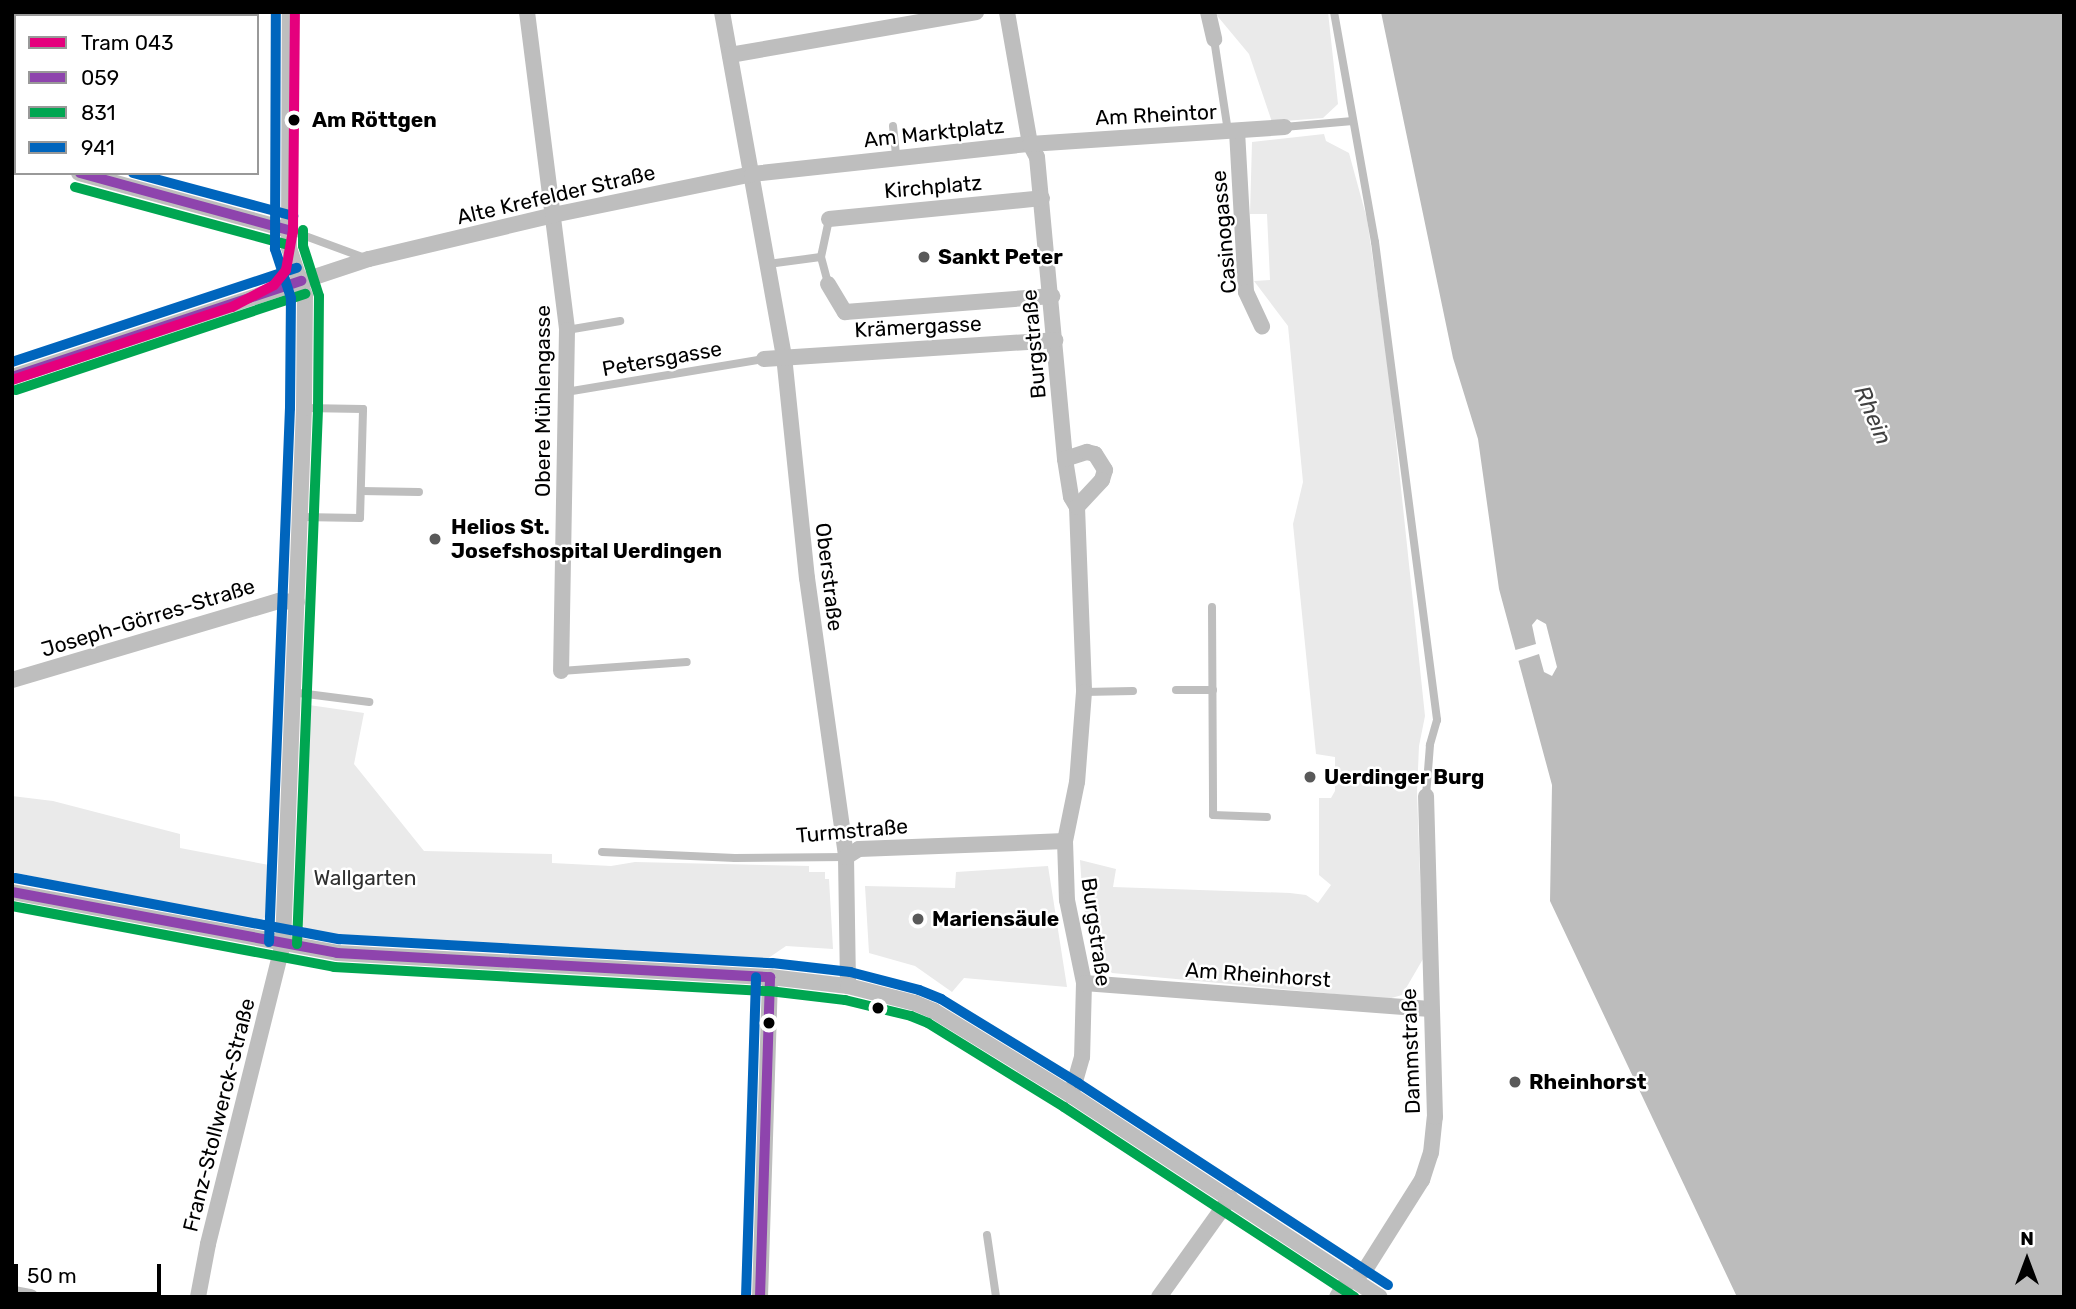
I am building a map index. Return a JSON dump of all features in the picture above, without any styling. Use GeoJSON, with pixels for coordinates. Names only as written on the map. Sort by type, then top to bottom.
{"type":"FeatureCollection","features":[{"type":"Feature","properties":{"kind":"street","name":"Franz-Stollwerck-Straße"},"geometry":{"type":"LineString","coordinates":[[198,1297],[208,1244],[283,943],[291,692],[301,517],[305,296],[289,248],[290,12]]}},
{"type":"Feature","properties":{"kind":"street","name":"Obere Mühlengasse"},"geometry":{"type":"LineString","coordinates":[[527,12],[567,330],[561,671]]}},
{"type":"Feature","properties":{"kind":"street","name":"Oberstraße"},"geometry":{"type":"LineString","coordinates":[[722,12],[784,356],[807,578],[846,856],[848,986]]}},
{"type":"Feature","properties":{"kind":"street"},"geometry":{"type":"LineString","coordinates":[[730,55],[976,12]]}},
{"type":"Feature","properties":{"kind":"street","name":"Am Marktplatz"},"geometry":{"type":"LineString","coordinates":[[752,174],[1030,144],[1007,12]]}},
{"type":"Feature","properties":{"kind":"street"},"geometry":{"type":"LineString","coordinates":[[1208,12],[1214,39]]}},
{"type":"Feature","properties":{"kind":"street","name":"Am Rheintor"},"geometry":{"type":"LineString","coordinates":[[1030,144],[1284,127]]}},
{"type":"Feature","properties":{"kind":"street","name":"Casinogasse"},"geometry":{"type":"LineString","coordinates":[[1233,131],[1246,292],[1262,326]]}},
{"type":"Feature","properties":{"kind":"street","name":"Burgstraße"},"geometry":{"type":"LineString","coordinates":[[1030,144],[1037,158],[1042,198],[1065,459],[1071,497],[1077,507],[1084,692],[1077,782],[1065,841],[1067,901],[1084,982],[1082,1057],[1071,1094]]}},
{"type":"Feature","properties":{"kind":"street","name":"Alte Krefelder Straße"},"geometry":{"type":"LineString","coordinates":[[12,377],[369,259],[553,215],[752,174]]}},
{"type":"Feature","properties":{"kind":"street"},"geometry":{"type":"LineString","coordinates":[[86,175],[289,230]]}},
{"type":"Feature","properties":{"kind":"street","name":"Kirchplatz"},"geometry":{"type":"LineString","coordinates":[[829,219],[1042,198]]}},
{"type":"Feature","properties":{"kind":"street"},"geometry":{"type":"LineString","coordinates":[[828,284],[845,312],[1052,296]]}},
{"type":"Feature","properties":{"kind":"street","name":"Krämergasse"},"geometry":{"type":"LineString","coordinates":[[764,359],[1055,340]]}},
{"type":"Feature","properties":{"kind":"street"},"geometry":{"type":"LineString","coordinates":[[1065,459],[1087,452],[1095,454],[1104,470],[1102,480],[1077,507]]}},
{"type":"Feature","properties":{"kind":"street","name":"Joseph-Görres-Straße"},"geometry":{"type":"LineString","coordinates":[[12,681],[279,601],[297,601]]}},
{"type":"Feature","properties":{"kind":"street","name":"Dammstraße"},"geometry":{"type":"LineString","coordinates":[[1337,1297],[1352,1279],[1365,1270],[1422,1181],[1430,1153],[1435,1117],[1426,796]]}},
{"type":"Feature","properties":{"kind":"street","name":"Turmstraße"},"geometry":{"type":"LineString","coordinates":[[846,856],[859,849],[1065,841]]}},
{"type":"Feature","properties":{"kind":"street"},"geometry":{"type":"LineString","coordinates":[[12,892],[337,953],[770,977],[848,986],[915,1003],[934,1010],[1071,1094],[1380,1297]]}},
{"type":"Feature","properties":{"kind":"street"},"geometry":{"type":"LineString","coordinates":[[760,1297],[770,977]]}},
{"type":"Feature","properties":{"kind":"street","name":"Am Rheinhorst"},"geometry":{"type":"LineString","coordinates":[[1084,982],[1430,1009]]}},
{"type":"Feature","properties":{"kind":"street"},"geometry":{"type":"LineString","coordinates":[[1159,1297],[1230,1198]]}},
{"type":"Feature","properties":{"kind":"lane"},"geometry":{"type":"LineString","coordinates":[[1334,12],[1377,256],[1437,720],[1430,745],[1426,796]]}},
{"type":"Feature","properties":{"kind":"lane"},"geometry":{"type":"LineString","coordinates":[[1214,39],[1233,131]]}},
{"type":"Feature","properties":{"kind":"lane"},"geometry":{"type":"LineString","coordinates":[[1284,127],[1353,121]]}},
{"type":"Feature","properties":{"kind":"lane"},"geometry":{"type":"LineString","coordinates":[[893,125],[896,157]]}},
{"type":"Feature","properties":{"kind":"lane"},"geometry":{"type":"LineString","coordinates":[[828,284],[821,257],[829,219]]}},
{"type":"Feature","properties":{"kind":"lane"},"geometry":{"type":"LineString","coordinates":[[289,230],[369,259]]}},
{"type":"Feature","properties":{"kind":"lane"},"geometry":{"type":"LineString","coordinates":[[768,264],[821,257]]}},
{"type":"Feature","properties":{"kind":"lane"},"geometry":{"type":"LineString","coordinates":[[567,330],[620,321]]}},
{"type":"Feature","properties":{"kind":"lane","name":"Petersgasse"},"geometry":{"type":"LineString","coordinates":[[566,392],[764,359]]}},
{"type":"Feature","properties":{"kind":"lane"},"geometry":{"type":"LineString","coordinates":[[301,517],[360,518],[361,491],[363,410],[304,408]]}},
{"type":"Feature","properties":{"kind":"lane"},"geometry":{"type":"LineString","coordinates":[[361,491],[419,492]]}},
{"type":"Feature","properties":{"kind":"lane"},"geometry":{"type":"LineString","coordinates":[[1212,607],[1213,815],[1267,817]]}},
{"type":"Feature","properties":{"kind":"lane"},"geometry":{"type":"LineString","coordinates":[[561,671],[687,662]]}},
{"type":"Feature","properties":{"kind":"lane"},"geometry":{"type":"LineString","coordinates":[[1176,690],[1213,690]]}},
{"type":"Feature","properties":{"kind":"lane"},"geometry":{"type":"LineString","coordinates":[[1084,692],[1133,691]]}},
{"type":"Feature","properties":{"kind":"lane"},"geometry":{"type":"LineString","coordinates":[[291,692],[369,702]]}},
{"type":"Feature","properties":{"kind":"lane","name":"Turmstraße"},"geometry":{"type":"LineString","coordinates":[[602,852],[735,859],[846,856]]}},
{"type":"Feature","properties":{"kind":"lane"},"geometry":{"type":"LineString","coordinates":[[987,1235],[996,1297]]}},
{"type":"Feature","properties":{"kind":"green space"},"geometry":{"type":"Polygon","coordinates":[[[1214,12],[1328,12],[1338,104],[1323,118],[1272,122],[1249,54],[1214,12]]]}},
{"type":"Feature","properties":{"kind":"green space"},"geometry":{"type":"Polygon","coordinates":[[[1324,134],[1326,141],[1349,153],[1367,219],[1388,365],[1425,716],[1419,746],[1417,793],[1423,959],[1402,995],[1388,999],[1112,973],[1094,955],[1083,903],[1080,860],[1116,869],[1113,887],[1290,893],[1306,895],[1318,903],[1331,885],[1319,875],[1319,798],[1331,798],[1335,791],[1335,757],[1316,754],[1293,524],[1303,482],[1288,326],[1254,281],[1270,280],[1267,214],[1250,214],[1252,142],[1324,134]]]}},
{"type":"Feature","properties":{"kind":"green space","name":"Wallgarten"},"geometry":{"type":"Polygon","coordinates":[[[309,705],[364,713],[354,764],[424,851],[552,854],[552,863],[611,866],[635,862],[809,866],[809,872],[825,872],[825,879],[829,879],[833,949],[786,946],[767,959],[755,962],[338,939],[310,932],[302,925],[309,705]]]}},
{"type":"Feature","properties":{"kind":"green space"},"geometry":{"type":"Polygon","coordinates":[[[12,796],[53,801],[180,834],[180,848],[269,865],[265,917],[258,923],[12,872],[12,796]]]}},
{"type":"Feature","properties":{"kind":"green space"},"geometry":{"type":"Polygon","coordinates":[[[1048,866],[1067,987],[964,978],[952,992],[915,966],[869,953],[865,886],[955,888],[956,872],[1048,866]]]}},
{"type":"Feature","properties":{"kind":"water","name":"Rhein"},"geometry":{"type":"Polygon","coordinates":[[[1381,12],[2064,12],[2064,1297],[1737,1297],[1550,901],[1552,785],[1499,589],[1478,439],[1453,358],[1381,12]]]}},
{"type":"Feature","properties":{"kind":"pier"},"geometry":{"type":"Polygon","coordinates":[[[1537,619],[1546,624],[1557,667],[1552,676],[1544,672],[1539,654],[1515,662],[1512,651],[1536,644],[1532,625],[1537,619]]]}},
{"type":"Feature","properties":{"kind":"tram line","name":"043"},"geometry":{"type":"LineString","coordinates":[[12,380],[232,307],[274,285],[286,270],[293,232],[295,12]]}},
{"type":"Feature","properties":{"kind":"transit line","name":"941"},"geometry":{"type":"LineString","coordinates":[[269,942],[290,408],[291,298],[275,249],[276,12]]}},
{"type":"Feature","properties":{"kind":"transit line","name":"059"},"geometry":{"type":"LineString","coordinates":[[87,175],[289,230]]}},
{"type":"Feature","properties":{"kind":"transit line","name":"941"},"geometry":{"type":"LineString","coordinates":[[140,175],[293,216]]}},
{"type":"Feature","properties":{"kind":"transit line","name":"831"},"geometry":{"type":"LineString","coordinates":[[75,187],[285,244]]}},
{"type":"Feature","properties":{"kind":"transit line","name":"831"},"geometry":{"type":"LineString","coordinates":[[297,944],[318,409],[319,296],[303,246],[303,230]]}},
{"type":"Feature","properties":{"kind":"transit line","name":"941"},"geometry":{"type":"LineString","coordinates":[[12,362],[297,268]]}},
{"type":"Feature","properties":{"kind":"transit line","name":"059"},"geometry":{"type":"LineString","coordinates":[[12,377],[301,281]]}},
{"type":"Feature","properties":{"kind":"transit line","name":"831"},"geometry":{"type":"LineString","coordinates":[[16,390],[305,294]]}},
{"type":"Feature","properties":{"kind":"transit line","name":"941"},"geometry":{"type":"LineString","coordinates":[[15,878],[339,939],[772,963],[850,972],[919,990],[941,999],[1078,1083],[1388,1285]]}},
{"type":"Feature","properties":{"kind":"transit line","name":"059"},"geometry":{"type":"LineString","coordinates":[[12,892],[337,953],[770,977]]}},
{"type":"Feature","properties":{"kind":"transit line","name":"831"},"geometry":{"type":"LineString","coordinates":[[12,906],[334,967],[769,991],[845,1000],[911,1016],[928,1023],[1064,1107],[1354,1297]]}},
{"type":"Feature","properties":{"kind":"transit line","name":"941"},"geometry":{"type":"LineString","coordinates":[[746,1297],[756,977]]}},
{"type":"Feature","properties":{"kind":"transit line","name":"059"},"geometry":{"type":"LineString","coordinates":[[760,1297],[770,977]]}},
{"type":"Feature","properties":{"kind":"place","name":"Am Röttgen"},"geometry":{"type":"Point","coordinates":[294,120]}},
{"type":"Feature","properties":{"kind":"place","name":"Sankt Peter"},"geometry":{"type":"Point","coordinates":[924,257]}},
{"type":"Feature","properties":{"kind":"place","name":"Helios St. Josefshospital Uerdingen"},"geometry":{"type":"Point","coordinates":[435,539]}},
{"type":"Feature","properties":{"kind":"place","name":"Uerdinger Burg"},"geometry":{"type":"Point","coordinates":[1310,777]}},
{"type":"Feature","properties":{"kind":"place","name":"Mariensäule"},"geometry":{"type":"Point","coordinates":[918,919]}},
{"type":"Feature","properties":{"kind":"place","name":"Rheinhorst"},"geometry":{"type":"Point","coordinates":[1515,1082]}}]}
